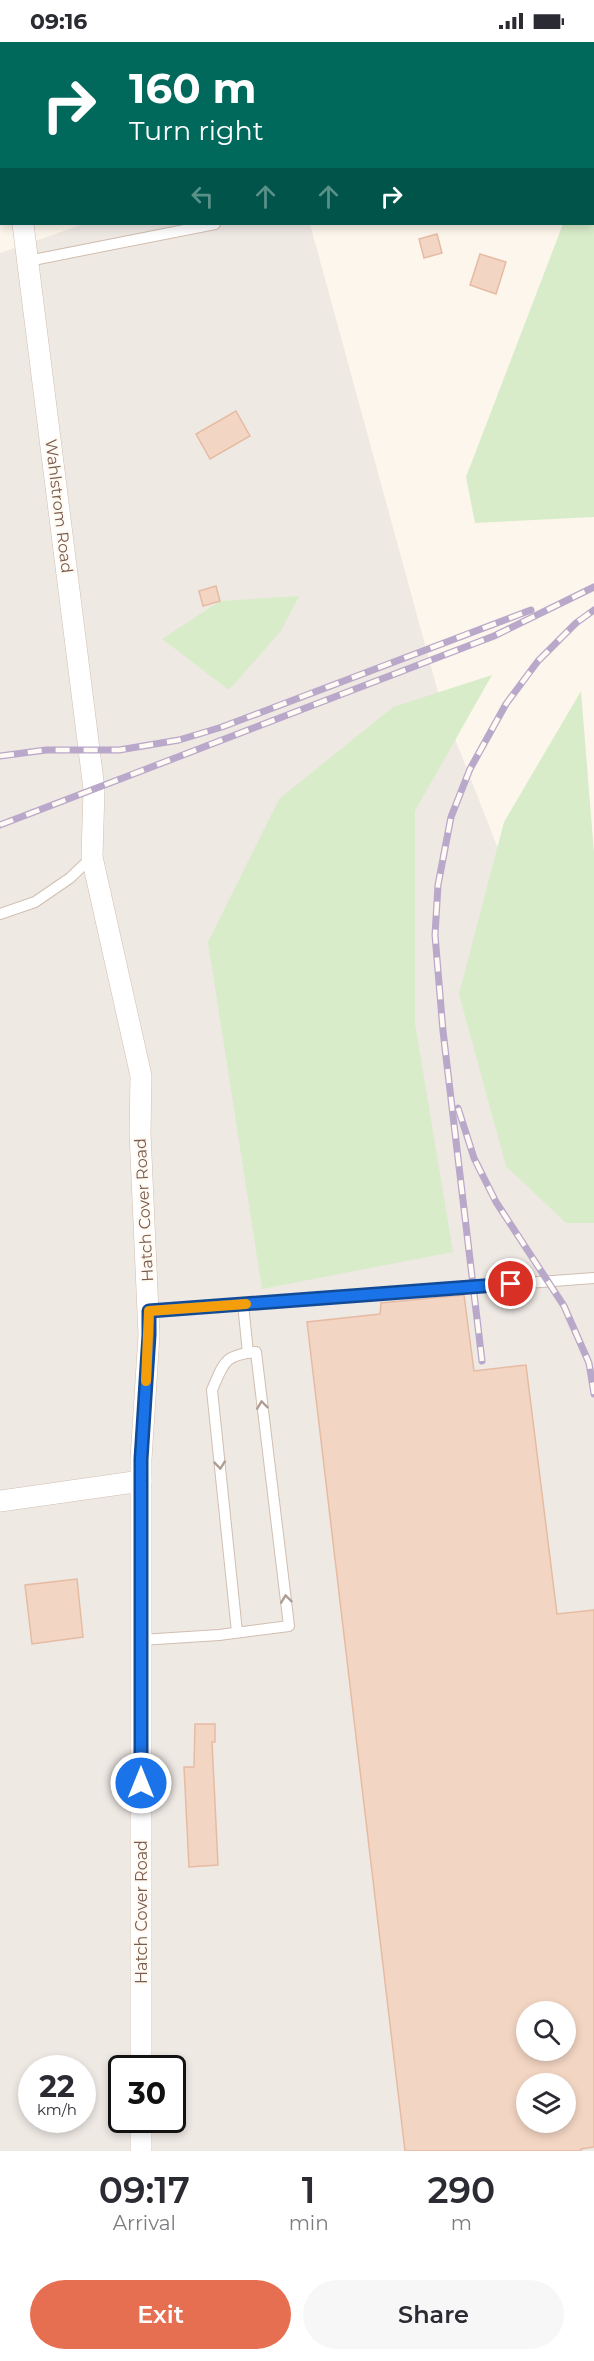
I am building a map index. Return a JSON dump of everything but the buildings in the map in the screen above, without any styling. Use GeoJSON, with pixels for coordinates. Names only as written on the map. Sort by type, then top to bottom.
{"type":"FeatureCollection","features":[{"type":"Feature","properties":{"kind":"street","name":"Wahlstrom Road"},"geometry":{"type":"LineString","coordinates":[[23,225],[94,789]]}},
{"type":"Feature","properties":{"kind":"street","name":"Hatch Cover Road"},"geometry":{"type":"LineString","coordinates":[[94,789],[92,857],[141,1076],[140,1133],[149,1311],[141,1481],[141,2055]]}},
{"type":"Feature","properties":{"kind":"street"},"geometry":{"type":"LineString","coordinates":[[0,1501],[141,1481]]}},
{"type":"Feature","properties":{"kind":"street"},"geometry":{"type":"LineString","coordinates":[[141,2133],[141,2151]]}},
{"type":"Feature","properties":{"kind":"lane"},"geometry":{"type":"LineString","coordinates":[[28,261],[210,225]]}},
{"type":"Feature","properties":{"kind":"lane"},"geometry":{"type":"LineString","coordinates":[[0,914],[35,902],[70,878],[92,857]]}},
{"type":"Feature","properties":{"kind":"lane"},"geometry":{"type":"LineString","coordinates":[[149,1311],[594,1278]]}},
{"type":"Feature","properties":{"kind":"lane"},"geometry":{"type":"LineString","coordinates":[[243,1304],[248,1353]]}},
{"type":"Feature","properties":{"kind":"lane"},"geometry":{"type":"LineString","coordinates":[[141,1640],[219,1635],[289,1626],[256,1352],[233,1354],[224,1362],[212,1390],[237,1632]]}},
{"type":"Feature","properties":{"kind":"shaded area"},"geometry":{"type":"Polygon","coordinates":[[[81,225],[310,225],[441,703],[580,1058],[594,1083],[594,2151],[0,2151],[0,253],[81,225]]]}},
{"type":"Feature","properties":{"kind":"green space"},"geometry":{"type":"Polygon","coordinates":[[[563,225],[594,225],[594,517],[475,523],[466,477],[563,225]]]}},
{"type":"Feature","properties":{"kind":"green space"},"geometry":{"type":"Polygon","coordinates":[[[299,596],[281,631],[229,690],[162,639],[220,601],[299,596]]]}},
{"type":"Feature","properties":{"kind":"green space"},"geometry":{"type":"Polygon","coordinates":[[[492,675],[415,811],[415,1023],[453,1252],[262,1289],[208,942],[279,799],[393,707],[492,675]]]}},
{"type":"Feature","properties":{"kind":"green space"},"geometry":{"type":"Polygon","coordinates":[[[581,691],[594,853],[594,1223],[566,1223],[506,1166],[459,994],[504,822],[581,691]]]}},
{"type":"Feature","properties":{"kind":"railway"},"geometry":{"type":"LineString","coordinates":[[0,825],[494,636],[594,587]]}},
{"type":"Feature","properties":{"kind":"railway"},"geometry":{"type":"LineString","coordinates":[[0,756],[46,750],[119,750],[179,740],[222,727],[531,610]]}},
{"type":"Feature","properties":{"kind":"railway"},"geometry":{"type":"LineString","coordinates":[[482,1361],[443,1031],[435,935],[438,885],[451,817],[470,769],[506,704],[538,661],[576,623],[594,610]]}},
{"type":"Feature","properties":{"kind":"railway"},"geometry":{"type":"LineString","coordinates":[[458,1108],[474,1158],[496,1202],[564,1306],[589,1363],[594,1394]]}},
{"type":"Feature","properties":{"kind":"slow traffic"},"geometry":{"type":"LineString","coordinates":[[146,1381],[149,1311],[246,1304]]}},
{"type":"Feature","properties":{"kind":"route"},"geometry":{"type":"LineString","coordinates":[[141,1783],[141,1459],[149,1311],[511,1284]]}}]}
